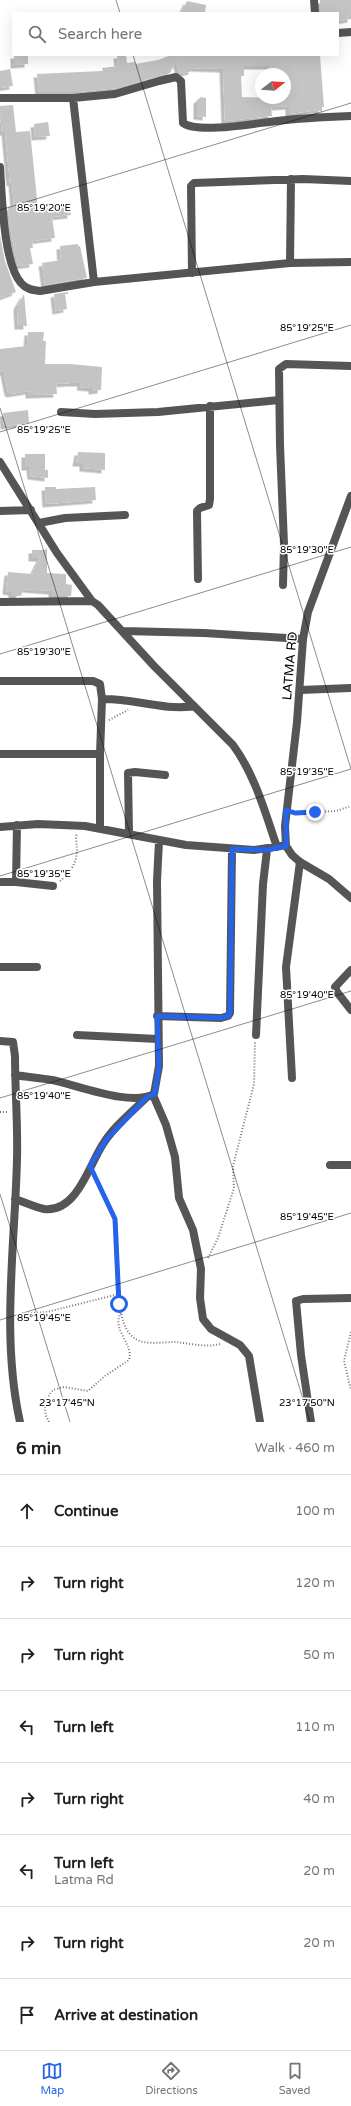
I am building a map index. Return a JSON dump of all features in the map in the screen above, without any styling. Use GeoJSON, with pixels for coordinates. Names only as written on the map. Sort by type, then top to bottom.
{"type":"FeatureCollection","features":[{"type":"Feature","properties":{"kind":"street"},"geometry":{"type":"LineString","coordinates":[[314,0],[315,12]]}},
{"type":"Feature","properties":{"kind":"street"},"geometry":{"type":"LineString","coordinates":[[339,33],[351,32]]}},
{"type":"Feature","properties":{"kind":"street"},"geometry":{"type":"LineString","coordinates":[[0,98],[73,98],[115,94],[176,77],[181,81],[183,123],[188,127],[210,128],[321,117],[351,116]]}},
{"type":"Feature","properties":{"kind":"street"},"geometry":{"type":"LineString","coordinates":[[73,98],[94,282]]}},
{"type":"Feature","properties":{"kind":"street"},"geometry":{"type":"LineString","coordinates":[[0,167],[9,253],[16,276],[27,288],[40,291],[94,282],[290,263],[351,262]]}},
{"type":"Feature","properties":{"kind":"street"},"geometry":{"type":"LineString","coordinates":[[192,273],[192,184],[291,180],[351,181]]}},
{"type":"Feature","properties":{"kind":"street"},"geometry":{"type":"LineString","coordinates":[[290,263],[291,180]]}},
{"type":"Feature","properties":{"kind":"street"},"geometry":{"type":"LineString","coordinates":[[283,585],[284,544],[278,373],[282,366],[286,364],[351,366]]}},
{"type":"Feature","properties":{"kind":"street"},"geometry":{"type":"LineString","coordinates":[[61,412],[95,414],[127,413],[177,410],[279,400]]}},
{"type":"Feature","properties":{"kind":"street"},"geometry":{"type":"LineString","coordinates":[[198,579],[197,511],[208,505],[210,499],[210,406]]}},
{"type":"Feature","properties":{"kind":"street"},"geometry":{"type":"LineString","coordinates":[[0,462],[57,553],[92,601],[124,631],[154,666],[220,730],[244,759],[277,847]]}},
{"type":"Feature","properties":{"kind":"street","name":"LATMA RD"},"geometry":{"type":"LineString","coordinates":[[286,846],[286,810],[292,779],[303,639],[313,597],[351,496]]}},
{"type":"Feature","properties":{"kind":"street"},"geometry":{"type":"LineString","coordinates":[[0,511],[30,510]]}},
{"type":"Feature","properties":{"kind":"street"},"geometry":{"type":"LineString","coordinates":[[39,523],[66,518],[125,515]]}},
{"type":"Feature","properties":{"kind":"street"},"geometry":{"type":"LineString","coordinates":[[0,602],[92,601]]}},
{"type":"Feature","properties":{"kind":"street"},"geometry":{"type":"LineString","coordinates":[[124,631],[204,633],[303,639]]}},
{"type":"Feature","properties":{"kind":"street"},"geometry":{"type":"LineString","coordinates":[[0,681],[93,681],[101,686],[100,827]]}},
{"type":"Feature","properties":{"kind":"street"},"geometry":{"type":"LineString","coordinates":[[300,690],[351,688]]}},
{"type":"Feature","properties":{"kind":"street"},"geometry":{"type":"LineString","coordinates":[[102,699],[168,707],[194,706]]}},
{"type":"Feature","properties":{"kind":"street"},"geometry":{"type":"LineString","coordinates":[[0,754],[100,754]]}},
{"type":"Feature","properties":{"kind":"street"},"geometry":{"type":"LineString","coordinates":[[129,833],[128,773],[135,772],[165,775]]}},
{"type":"Feature","properties":{"kind":"street"},"geometry":{"type":"LineString","coordinates":[[16,882],[17,825]]}},
{"type":"Feature","properties":{"kind":"street"},"geometry":{"type":"LineString","coordinates":[[0,827],[17,825],[85,826],[100,827],[160,841],[232,849],[267,850],[286,846],[289,852],[300,862],[329,879],[351,898]]}},
{"type":"Feature","properties":{"kind":"street"},"geometry":{"type":"LineString","coordinates":[[15,1199],[44,1209],[58,1207],[75,1194],[106,1140],[155,1092],[159,1066],[157,1016],[157,881],[160,841]]}},
{"type":"Feature","properties":{"kind":"street"},"geometry":{"type":"LineString","coordinates":[[157,1016],[221,1018],[228,1016],[230,1013],[232,849]]}},
{"type":"Feature","properties":{"kind":"street"},"geometry":{"type":"LineString","coordinates":[[256,1035],[263,884],[267,850]]}},
{"type":"Feature","properties":{"kind":"street"},"geometry":{"type":"LineString","coordinates":[[292,1078],[286,967],[300,862]]}},
{"type":"Feature","properties":{"kind":"street"},"geometry":{"type":"LineString","coordinates":[[0,882],[16,882],[53,886]]}},
{"type":"Feature","properties":{"kind":"street"},"geometry":{"type":"LineString","coordinates":[[0,967],[37,967]]}},
{"type":"Feature","properties":{"kind":"street"},"geometry":{"type":"LineString","coordinates":[[351,970],[336,987],[337,992],[351,1010]]}},
{"type":"Feature","properties":{"kind":"street"},"geometry":{"type":"LineString","coordinates":[[77,1035],[158,1039]]}},
{"type":"Feature","properties":{"kind":"street"},"geometry":{"type":"LineString","coordinates":[[0,1041],[12,1041],[14,1044],[18,1158],[11,1313],[14,1388],[20,1422]]}},
{"type":"Feature","properties":{"kind":"street"},"geometry":{"type":"LineString","coordinates":[[15,1075],[52,1080],[107,1095],[150,1096]]}},
{"type":"Feature","properties":{"kind":"street"},"geometry":{"type":"LineString","coordinates":[[150,1096],[166,1125],[175,1157],[179,1198],[193,1230],[201,1269],[200,1298],[204,1319],[211,1329],[232,1340],[246,1350],[249,1356],[260,1422]]}},
{"type":"Feature","properties":{"kind":"street"},"geometry":{"type":"LineString","coordinates":[[330,1165],[351,1165]]}},
{"type":"Feature","properties":{"kind":"street"},"geometry":{"type":"LineString","coordinates":[[311,1422],[296,1302],[303,1300],[351,1298]]}},
{"type":"Feature","properties":{"kind":"path"},"geometry":{"type":"LineString","coordinates":[[106,722],[137,705],[136,702]]}},
{"type":"Feature","properties":{"kind":"path"},"geometry":{"type":"LineString","coordinates":[[286,810],[295,813],[321,812],[336,811],[351,806]]}},
{"type":"Feature","properties":{"kind":"path"},"geometry":{"type":"LineString","coordinates":[[53,886],[68,874],[73,867],[77,856],[75,840],[77,834],[85,826]]}},
{"type":"Feature","properties":{"kind":"path"},"geometry":{"type":"LineString","coordinates":[[201,1269],[218,1238],[233,1193],[233,1166],[254,1084],[256,1035]]}},
{"type":"Feature","properties":{"kind":"path"},"geometry":{"type":"LineString","coordinates":[[90,1166],[115,1219],[119,1294],[121,1312],[127,1330],[137,1340],[207,1346],[232,1340]]}},
{"type":"Feature","properties":{"kind":"path"},"geometry":{"type":"LineString","coordinates":[[11,1313],[34,1314],[47,1312],[119,1294]]}},
{"type":"Feature","properties":{"kind":"path"},"geometry":{"type":"LineString","coordinates":[[49,1422],[45,1404],[53,1390],[64,1387],[88,1391],[105,1376],[129,1360],[129,1350],[118,1325],[121,1312]]}},
{"type":"Feature","properties":{"kind":"path"},"geometry":{"type":"LineString","coordinates":[[351,1332],[344,1361],[351,1390]]}},
{"type":"Feature","properties":{"kind":"building"},"geometry":{"type":"Polygon","coordinates":[[[320,0],[351,0],[351,19],[339,21],[339,12],[320,12],[320,0]]]}},
{"type":"Feature","properties":{"kind":"building"},"geometry":{"type":"Polygon","coordinates":[[[187,1],[206,5],[205,12],[182,12],[187,1]]]}},
{"type":"Feature","properties":{"kind":"building"},"geometry":{"type":"Polygon","coordinates":[[[14,56],[28,56],[28,64],[14,65],[14,56]]]}},
{"type":"Feature","properties":{"kind":"building"},"geometry":{"type":"Polygon","coordinates":[[[117,56],[126,56],[127,63],[135,62],[135,64],[158,60],[168,56],[320,56],[324,107],[322,107],[322,112],[317,110],[289,114],[289,106],[273,107],[271,108],[272,116],[225,121],[223,69],[192,68],[192,71],[181,74],[176,61],[170,73],[117,88],[77,92],[39,92],[37,74],[103,71],[102,68],[118,66],[117,56]]]}},
{"type":"Feature","properties":{"kind":"building"},"geometry":{"type":"Polygon","coordinates":[[[10,69],[13,86],[0,88],[0,71],[10,69]]]}},
{"type":"Feature","properties":{"kind":"building"},"geometry":{"type":"Polygon","coordinates":[[[201,97],[206,98],[206,117],[197,116],[197,100],[201,97]]]}},
{"type":"Feature","properties":{"kind":"building"},"geometry":{"type":"Polygon","coordinates":[[[13,105],[16,132],[30,131],[38,209],[70,206],[71,215],[52,217],[55,238],[32,241],[33,248],[30,248],[33,264],[18,266],[10,227],[8,207],[14,206],[12,182],[10,183],[5,132],[2,132],[0,114],[0,106],[13,105]]]}},
{"type":"Feature","properties":{"kind":"building"},"geometry":{"type":"Polygon","coordinates":[[[48,122],[50,136],[35,137],[34,124],[48,122]]]}},
{"type":"Feature","properties":{"kind":"building"},"geometry":{"type":"Polygon","coordinates":[[[0,235],[5,261],[16,292],[0,298],[0,235]]]}},
{"type":"Feature","properties":{"kind":"building"},"geometry":{"type":"Polygon","coordinates":[[[78,244],[78,246],[80,246],[87,278],[45,285],[42,263],[61,260],[60,246],[78,244]]]}},
{"type":"Feature","properties":{"kind":"building"},"geometry":{"type":"Polygon","coordinates":[[[68,292],[68,294],[65,294],[67,309],[56,311],[54,294],[68,292]]]}},
{"type":"Feature","properties":{"kind":"building"},"geometry":{"type":"Polygon","coordinates":[[[24,294],[27,326],[18,326],[17,306],[24,294]]]}},
{"type":"Feature","properties":{"kind":"building"},"geometry":{"type":"Polygon","coordinates":[[[28,332],[44,332],[43,341],[46,341],[45,364],[70,364],[102,367],[101,390],[92,391],[92,388],[80,387],[81,383],[70,383],[56,384],[57,394],[29,395],[29,391],[10,394],[8,392],[4,372],[0,372],[0,349],[27,346],[28,332]]]}},
{"type":"Feature","properties":{"kind":"building"},"geometry":{"type":"Polygon","coordinates":[[[28,410],[29,423],[4,426],[3,413],[28,410]]]}},
{"type":"Feature","properties":{"kind":"building"},"geometry":{"type":"Polygon","coordinates":[[[78,452],[105,453],[105,470],[83,468],[83,463],[76,463],[78,452]]]}},
{"type":"Feature","properties":{"kind":"building"},"geometry":{"type":"Polygon","coordinates":[[[25,454],[45,454],[45,470],[48,470],[48,478],[31,476],[30,467],[25,467],[25,454]]]}},
{"type":"Feature","properties":{"kind":"building"},"geometry":{"type":"Polygon","coordinates":[[[45,487],[56,487],[56,489],[95,487],[96,500],[46,504],[45,487]]]}},
{"type":"Feature","properties":{"kind":"building"},"geometry":{"type":"Polygon","coordinates":[[[47,548],[47,573],[66,574],[66,584],[72,585],[71,596],[52,596],[52,591],[25,589],[25,592],[20,592],[19,596],[12,596],[12,592],[6,591],[8,572],[32,574],[40,558],[32,558],[32,550],[45,550],[47,548]]]}},
{"type":"Feature","properties":{"kind":"route"},"geometry":{"type":"LineString","coordinates":[[119,1304],[115,1219],[90,1166],[97,1156],[102,1144],[116,1127],[147,1097],[153,1095],[155,1092],[159,1066],[157,1016],[221,1018],[228,1016],[230,1013],[232,849],[267,850],[286,846],[286,810],[295,813],[315,812]]}}]}
